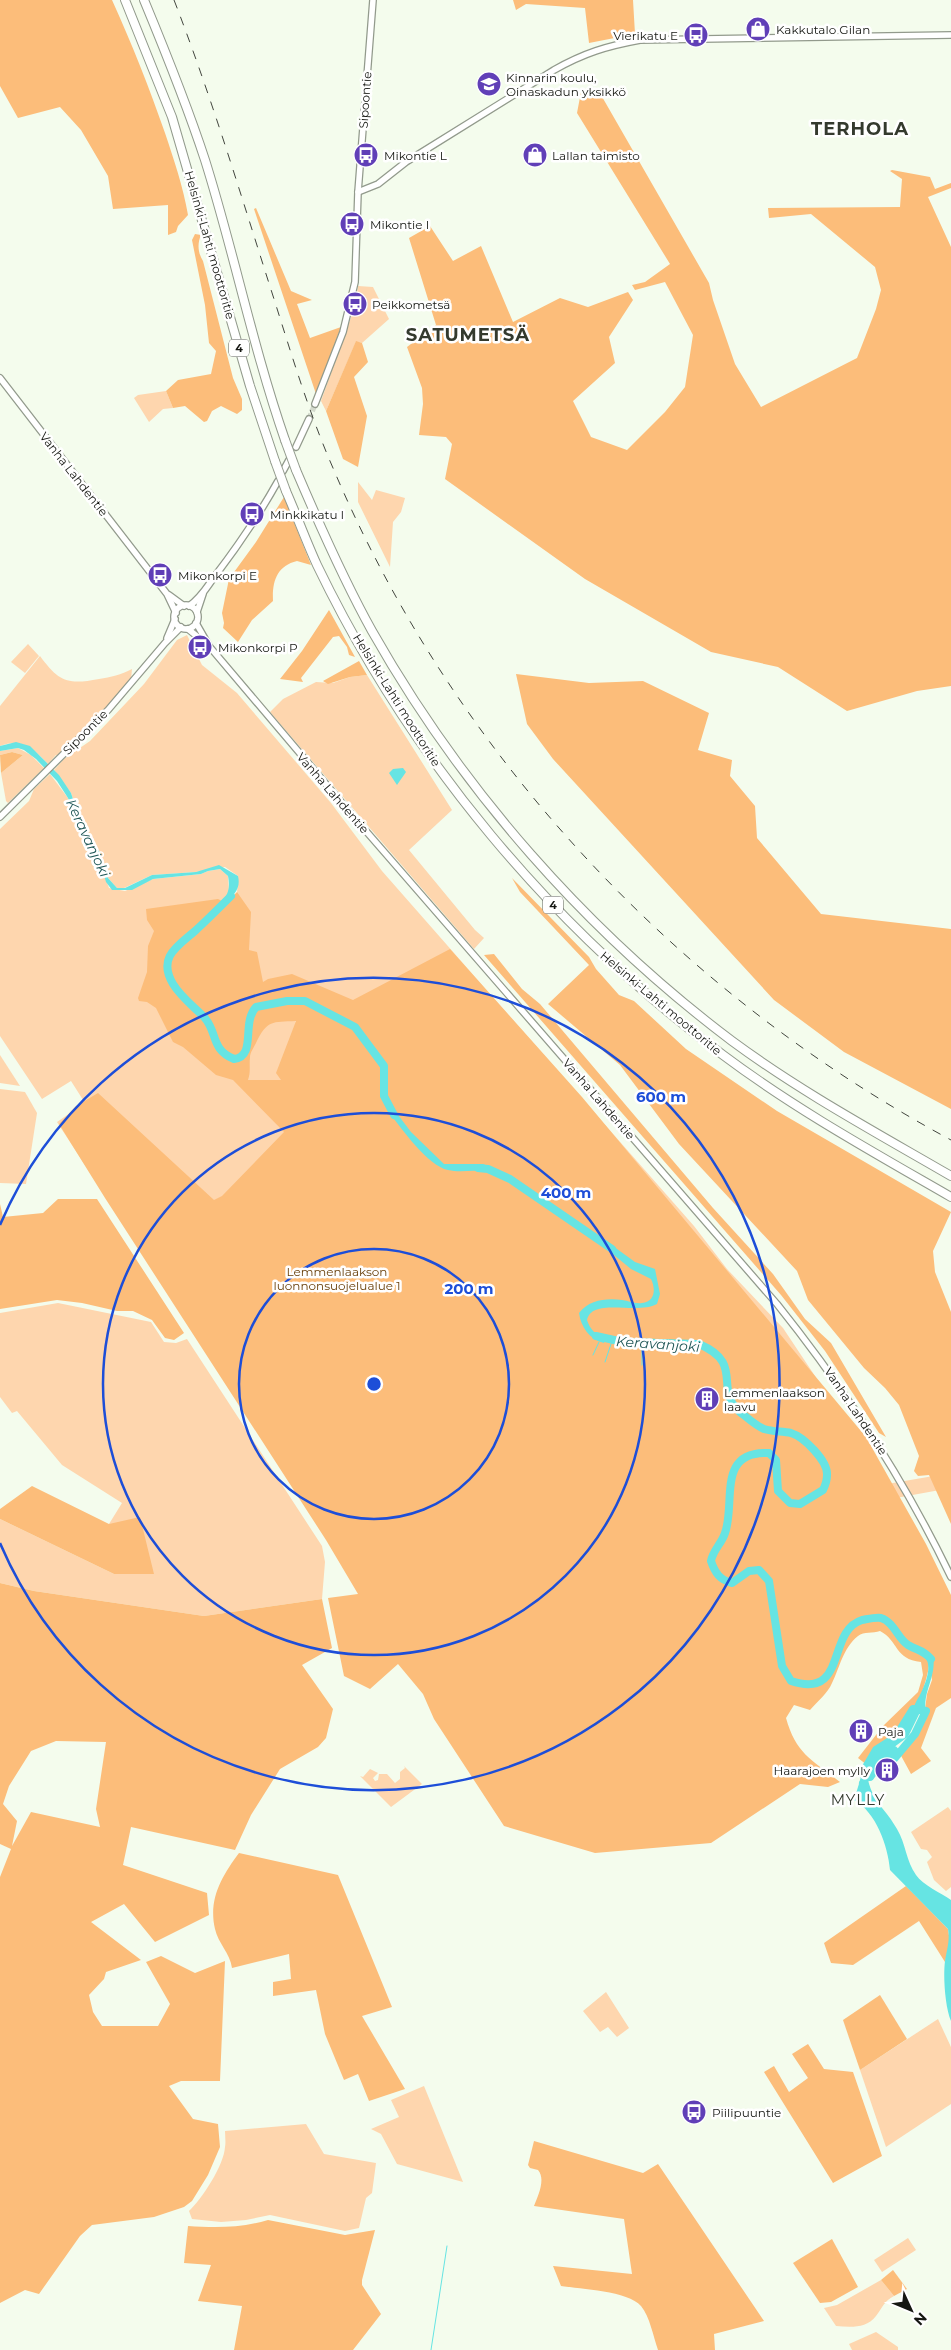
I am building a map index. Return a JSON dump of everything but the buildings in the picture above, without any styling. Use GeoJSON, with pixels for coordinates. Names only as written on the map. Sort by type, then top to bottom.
{"type":"FeatureCollection","features":[{"type":"Feature","properties":{"kind":"highway","name":"Helsinki-Lahti moottoritie"},"geometry":{"type":"LineString","coordinates":[[125,0],[172,117],[250,386],[286,491],[317,564],[357,640],[391,696],[463,802],[547,899],[632,982],[723,1056],[826,1124],[951,1197]]}},
{"type":"Feature","properties":{"kind":"highway","name":"Helsinki-Lahti moottoritie"},"geometry":{"type":"LineString","coordinates":[[144,0],[189,113],[224,229],[269,394],[296,470],[346,581],[405,686],[477,791],[559,886],[644,969],[733,1042],[813,1095],[951,1176]]}},
{"type":"Feature","properties":{"kind":"main road","name":"Sipoontie"},"geometry":{"type":"LineString","coordinates":[[315,404],[343,332],[353,294],[358,192],[373,0]]}},
{"type":"Feature","properties":{"kind":"main road"},"geometry":{"type":"LineString","coordinates":[[358,192],[378,184],[406,162],[554,70],[578,56],[608,46],[640,40],[951,35]]}},
{"type":"Feature","properties":{"kind":"main road","name":"Vanha Lahdentie"},"geometry":{"type":"LineString","coordinates":[[0,378],[167,594],[175,616],[184,628],[209,646]]}},
{"type":"Feature","properties":{"kind":"main road"},"geometry":{"type":"LineString","coordinates":[[296,447],[308,419]]}},
{"type":"Feature","properties":{"kind":"main road"},"geometry":{"type":"LineString","coordinates":[[283,471],[289,460]]}},
{"type":"Feature","properties":{"kind":"main road"},"geometry":{"type":"LineString","coordinates":[[196,623],[197,612],[204,592],[252,525],[278,481]]}},
{"type":"Feature","properties":{"kind":"main road"},"geometry":{"type":"LineString","coordinates":[[175,616],[204,592]]}},
{"type":"Feature","properties":{"kind":"main road","name":"Vanha Lahdentie"},"geometry":{"type":"LineString","coordinates":[[167,594],[197,612]]}},
{"type":"Feature","properties":{"kind":"main road","name":"Sipoontie"},"geometry":{"type":"LineString","coordinates":[[165,643],[175,616]]}},
{"type":"Feature","properties":{"kind":"main road","name":"Sipoontie"},"geometry":{"type":"LineString","coordinates":[[0,817],[108,710],[165,643],[184,628],[196,623]]}},
{"type":"Feature","properties":{"kind":"main road","name":"Vanha Lahdentie"},"geometry":{"type":"LineString","coordinates":[[196,623],[209,646],[359,823],[777,1304],[819,1356],[874,1435],[932,1536],[951,1577]]}},
{"type":"Feature","properties":{"kind":"shaded area"},"geometry":{"type":"Polygon","coordinates":[[[358,286],[373,287],[389,319],[362,343],[356,342],[326,411],[321,401],[355,306],[358,286]]]}},
{"type":"Feature","properties":{"kind":"shaded area"},"geometry":{"type":"Polygon","coordinates":[[[166,391],[173,408],[163,409],[149,422],[134,398],[138,395],[166,391]]]}},
{"type":"Feature","properties":{"kind":"shaded area"},"geometry":{"type":"Polygon","coordinates":[[[358,482],[372,500],[376,490],[405,498],[401,512],[393,522],[390,567],[358,502],[358,482]]]}},
{"type":"Feature","properties":{"kind":"shaded area"},"geometry":{"type":"Polygon","coordinates":[[[187,635],[202,665],[237,693],[331,803],[382,871],[694,1226],[727,1269],[783,1328],[887,1484],[951,1473],[951,1488],[896,1498],[940,1665],[731,1516],[277,999],[195,935],[237,893],[238,876],[225,867],[196,872],[152,875],[122,889],[117,888],[108,878],[99,851],[82,826],[71,793],[54,770],[64,759],[90,741],[144,684],[177,640],[187,635]]]}},
{"type":"Feature","properties":{"kind":"shaded area"},"geometry":{"type":"Polygon","coordinates":[[[28,644],[39,656],[25,673],[11,662],[28,644]]]}},
{"type":"Feature","properties":{"kind":"shaded area"},"geometry":{"type":"Polygon","coordinates":[[[40,656],[53,671],[65,680],[79,682],[108,677],[132,669],[131,680],[107,706],[108,710],[59,758],[56,755],[48,764],[27,746],[15,743],[0,746],[0,706],[40,656]]]}},
{"type":"Feature","properties":{"kind":"shaded area"},"geometry":{"type":"Polygon","coordinates":[[[367,675],[452,810],[409,850],[475,930],[484,938],[474,949],[270,712],[283,699],[316,682],[333,683],[350,677],[367,675]]]}},
{"type":"Feature","properties":{"kind":"shaded area"},"geometry":{"type":"Polygon","coordinates":[[[18,748],[31,755],[44,768],[8,803],[1,773],[23,755],[12,752],[0,755],[0,751],[18,748]]]}},
{"type":"Feature","properties":{"kind":"shaded area"},"geometry":{"type":"Polygon","coordinates":[[[50,774],[68,798],[83,835],[102,868],[109,888],[125,891],[153,879],[201,874],[220,869],[228,876],[229,891],[225,900],[250,1027],[293,1002],[382,1622],[57,1122],[85,1103],[71,1081],[42,1099],[0,1036],[0,829],[29,801],[34,789],[50,774]]]}},
{"type":"Feature","properties":{"kind":"shaded area"},"geometry":{"type":"Polygon","coordinates":[[[0,1055],[20,1086],[0,1083],[0,1055]]]}},
{"type":"Feature","properties":{"kind":"shaded area"},"geometry":{"type":"Polygon","coordinates":[[[0,1089],[25,1092],[37,1113],[26,1184],[0,1183],[0,1089]]]}},
{"type":"Feature","properties":{"kind":"shaded area"},"geometry":{"type":"Polygon","coordinates":[[[58,1303],[151,1322],[164,1342],[176,1343],[187,1339],[322,1546],[325,1562],[322,1599],[204,1616],[34,1591],[0,1583],[0,1519],[114,1574],[109,1524],[122,1503],[62,1465],[17,1411],[12,1413],[0,1397],[0,1313],[58,1303]]]}},
{"type":"Feature","properties":{"kind":"shaded area"},"geometry":{"type":"Polygon","coordinates":[[[404,1766],[422,1784],[391,1807],[360,1776],[363,1777],[370,1769],[378,1773],[373,1778],[375,1781],[378,1780],[379,1774],[387,1774],[395,1783],[400,1779],[400,1772],[405,1768],[404,1766]]]}},
{"type":"Feature","properties":{"kind":"shaded area"},"geometry":{"type":"Polygon","coordinates":[[[948,1807],[951,1811],[951,1887],[946,1891],[934,1880],[927,1862],[932,1857],[927,1850],[921,1849],[911,1832],[948,1807]]]}},
{"type":"Feature","properties":{"kind":"shaded area"},"geometry":{"type":"Polygon","coordinates":[[[606,1992],[629,2028],[617,2037],[608,2027],[600,2032],[583,2011],[606,1992]]]}},
{"type":"Feature","properties":{"kind":"shaded area"},"geometry":{"type":"Polygon","coordinates":[[[938,2019],[951,2047],[951,2104],[886,2147],[860,2070],[938,2019]]]}},
{"type":"Feature","properties":{"kind":"shaded area"},"geometry":{"type":"Polygon","coordinates":[[[424,2086],[463,2182],[397,2164],[381,2134],[371,2129],[399,2117],[391,2100],[424,2086]]]}},
{"type":"Feature","properties":{"kind":"shaded area"},"geometry":{"type":"Polygon","coordinates":[[[306,2124],[324,2154],[376,2163],[372,2193],[366,2198],[359,2228],[345,2231],[270,2215],[246,2220],[221,2222],[192,2219],[189,2211],[206,2190],[221,2163],[224,2154],[225,2131],[306,2124]]]}},
{"type":"Feature","properties":{"kind":"shaded area"},"geometry":{"type":"Polygon","coordinates":[[[908,2238],[916,2250],[882,2272],[874,2260],[908,2238]]]}},
{"type":"Feature","properties":{"kind":"shaded area"},"geometry":{"type":"Polygon","coordinates":[[[881,2280],[894,2296],[886,2302],[876,2316],[863,2325],[836,2326],[824,2308],[837,2305],[881,2280]]]}},
{"type":"Feature","properties":{"kind":"shaded area"},"geometry":{"type":"Polygon","coordinates":[[[876,2332],[898,2347],[898,2350],[852,2350],[849,2344],[876,2332]]]}},
{"type":"Feature","properties":{"kind":"green space"},"geometry":{"type":"Polygon","coordinates":[[[0,0],[112,0],[153,99],[181,183],[188,215],[178,226],[176,232],[168,235],[168,205],[113,209],[108,176],[81,130],[60,107],[18,118],[0,86],[0,0]]]}},
{"type":"Feature","properties":{"kind":"green space"},"geometry":{"type":"Polygon","coordinates":[[[513,0],[633,0],[635,34],[589,43],[585,8],[526,4],[516,10],[513,0]]]}},
{"type":"Feature","properties":{"kind":"green space"},"geometry":{"type":"Polygon","coordinates":[[[597,88],[709,283],[735,364],[761,407],[857,358],[876,309],[881,290],[875,267],[811,214],[769,218],[768,208],[900,207],[902,179],[890,171],[892,170],[930,177],[935,189],[951,183],[951,188],[928,197],[951,247],[951,686],[917,691],[847,711],[778,667],[711,652],[585,579],[445,479],[452,444],[446,437],[419,435],[423,404],[422,388],[407,347],[436,325],[409,238],[430,226],[453,261],[481,246],[513,322],[560,298],[588,307],[628,292],[633,300],[609,337],[615,363],[573,401],[591,437],[627,450],[665,412],[685,387],[693,335],[665,282],[635,290],[632,285],[645,282],[670,264],[577,113],[581,92],[597,88]]]}},
{"type":"Feature","properties":{"kind":"green space"},"geometry":{"type":"Polygon","coordinates":[[[256,208],[291,291],[312,300],[297,304],[310,338],[341,327],[316,394],[254,209],[256,208]]]}},
{"type":"Feature","properties":{"kind":"green space"},"geometry":{"type":"Polygon","coordinates":[[[195,234],[201,235],[199,252],[203,261],[233,378],[242,399],[242,410],[237,414],[221,406],[212,411],[207,421],[204,422],[185,406],[173,408],[166,391],[178,380],[211,374],[216,351],[209,343],[205,305],[192,240],[195,234]]]}},
{"type":"Feature","properties":{"kind":"green space"},"geometry":{"type":"Polygon","coordinates":[[[356,341],[362,343],[368,362],[354,377],[367,416],[358,467],[343,459],[326,411],[356,341]]]}},
{"type":"Feature","properties":{"kind":"green space"},"geometry":{"type":"Polygon","coordinates":[[[284,497],[311,565],[297,561],[290,563],[280,571],[275,581],[273,601],[252,620],[238,642],[223,628],[222,613],[229,579],[256,542],[284,497]]]}},
{"type":"Feature","properties":{"kind":"green space"},"geometry":{"type":"Polygon","coordinates":[[[329,610],[355,657],[349,655],[347,647],[339,636],[333,637],[301,678],[303,682],[280,679],[302,651],[329,610]]]}},
{"type":"Feature","properties":{"kind":"green space"},"geometry":{"type":"Polygon","coordinates":[[[359,661],[367,675],[350,677],[328,684],[323,681],[359,661]]]}},
{"type":"Feature","properties":{"kind":"green space"},"geometry":{"type":"Polygon","coordinates":[[[516,674],[589,683],[643,681],[709,713],[698,750],[732,760],[730,776],[755,806],[757,838],[821,914],[951,929],[951,1109],[844,1052],[774,1000],[553,759],[527,724],[516,674]]]}},
{"type":"Feature","properties":{"kind":"green space"},"geometry":{"type":"Polygon","coordinates":[[[12,752],[23,755],[1,773],[0,755],[12,752]]]}},
{"type":"Feature","properties":{"kind":"green space"},"geometry":{"type":"Polygon","coordinates":[[[512,878],[589,957],[596,969],[619,995],[634,1001],[686,1049],[777,1111],[951,1212],[933,1251],[935,1272],[951,1312],[951,1524],[929,1475],[918,1476],[914,1471],[919,1456],[899,1405],[885,1388],[864,1368],[808,1300],[797,1271],[679,1144],[620,1065],[548,1004],[589,965],[520,892],[512,878]]]}},
{"type":"Feature","properties":{"kind":"green space","name":"Lemmenlaakson luonnonsuojelualue 1"},"geometry":{"type":"Polygon","coordinates":[[[237,892],[251,912],[249,950],[257,952],[263,982],[268,979],[292,974],[353,1000],[450,949],[582,1097],[866,1437],[926,1544],[951,1595],[951,1698],[936,1708],[921,1748],[931,1761],[911,1774],[899,1752],[915,1734],[924,1717],[927,1694],[932,1680],[929,1660],[923,1690],[907,1723],[895,1738],[869,1760],[867,1765],[858,1758],[883,1726],[918,1692],[923,1675],[921,1662],[901,1654],[886,1635],[880,1631],[863,1634],[858,1636],[849,1646],[830,1687],[822,1697],[810,1710],[794,1705],[786,1718],[800,1748],[813,1762],[840,1782],[828,1787],[800,1784],[711,1843],[595,1853],[504,1826],[434,1719],[423,1694],[398,1664],[370,1689],[344,1676],[328,1598],[358,1594],[326,1540],[59,1124],[76,1106],[98,1093],[214,1200],[222,1196],[284,1132],[233,1080],[216,1075],[183,1047],[173,1042],[156,1008],[147,1002],[139,1001],[138,998],[147,972],[148,946],[154,931],[147,920],[146,909],[218,899],[226,903],[237,892]],[[296,1021],[276,1022],[267,1026],[260,1035],[251,1054],[248,1080],[281,1080],[276,1073],[296,1021]]]}},
{"type":"Feature","properties":{"kind":"green space"},"geometry":{"type":"Polygon","coordinates":[[[494,954],[522,989],[540,1004],[713,1208],[773,1274],[805,1319],[831,1343],[886,1437],[879,1433],[825,1351],[781,1295],[484,955],[494,954]]]}},
{"type":"Feature","properties":{"kind":"green space"},"geometry":{"type":"Polygon","coordinates":[[[58,1199],[97,1199],[184,1333],[174,1340],[165,1338],[152,1320],[133,1311],[117,1311],[82,1303],[57,1300],[0,1309],[0,1204],[3,1217],[43,1213],[58,1199]]]}},
{"type":"Feature","properties":{"kind":"green space"},"geometry":{"type":"Polygon","coordinates":[[[32,1486],[109,1524],[140,1517],[154,1574],[114,1574],[0,1519],[0,1509],[32,1486]]]}},
{"type":"Feature","properties":{"kind":"green space"},"geometry":{"type":"Polygon","coordinates":[[[0,1583],[34,1591],[204,1616],[322,1599],[332,1648],[302,1665],[333,1709],[326,1738],[318,1747],[280,1769],[251,1815],[235,1850],[131,1827],[123,1865],[207,1893],[209,1915],[155,1942],[124,1904],[91,1922],[141,1960],[106,1972],[104,1979],[89,1995],[93,2012],[102,2026],[158,2026],[170,2004],[146,1962],[161,1956],[195,1973],[225,1961],[220,2081],[181,2081],[169,2086],[193,2119],[218,2124],[220,2147],[208,2175],[192,2201],[184,2207],[154,2217],[92,2225],[80,2236],[39,2294],[25,2290],[0,2303],[0,1877],[11,1849],[0,1844],[0,1583]],[[56,1741],[31,1751],[9,1786],[3,1804],[17,1821],[12,1846],[31,1812],[100,1827],[96,1809],[106,1742],[56,1741]]]}},
{"type":"Feature","properties":{"kind":"green space"},"geometry":{"type":"Polygon","coordinates":[[[239,1853],[338,1875],[392,2007],[362,2016],[405,2089],[369,2101],[358,2074],[344,2080],[325,2034],[316,1990],[273,1996],[273,1982],[291,1979],[289,1954],[232,1968],[215,1929],[213,1908],[222,1879],[239,1853]]]}},
{"type":"Feature","properties":{"kind":"green space"},"geometry":{"type":"Polygon","coordinates":[[[906,1886],[948,1929],[950,1942],[945,1962],[919,1921],[853,1965],[831,1963],[824,1943],[906,1886]]]}},
{"type":"Feature","properties":{"kind":"green space"},"geometry":{"type":"Polygon","coordinates":[[[880,1995],[907,2039],[860,2070],[843,2020],[880,1995]]]}},
{"type":"Feature","properties":{"kind":"green space"},"geometry":{"type":"Polygon","coordinates":[[[808,2044],[824,2069],[853,2072],[882,2156],[833,2183],[764,2072],[774,2066],[789,2092],[808,2078],[792,2054],[808,2044]]]}},
{"type":"Feature","properties":{"kind":"green space"},"geometry":{"type":"Polygon","coordinates":[[[534,2141],[643,2173],[658,2164],[764,2321],[714,2334],[715,2350],[658,2350],[647,2316],[641,2306],[635,2301],[615,2294],[561,2286],[553,2266],[632,2274],[624,2219],[534,2206],[541,2178],[538,2170],[530,2168],[528,2165],[534,2141]]]}},
{"type":"Feature","properties":{"kind":"green space"},"geometry":{"type":"Polygon","coordinates":[[[268,2220],[345,2235],[375,2230],[362,2285],[381,2314],[353,2350],[234,2350],[242,2306],[198,2301],[211,2265],[184,2263],[188,2226],[228,2227],[268,2220]]]}},
{"type":"Feature","properties":{"kind":"green space"},"geometry":{"type":"Polygon","coordinates":[[[832,2239],[858,2287],[831,2302],[820,2303],[793,2263],[832,2239]]]}},
{"type":"Feature","properties":{"kind":"green space"},"geometry":{"type":"Polygon","coordinates":[[[893,2270],[907,2289],[894,2296],[881,2280],[893,2270]]]}},
{"type":"Feature","properties":{"kind":"water"},"geometry":{"type":"Polygon","coordinates":[[[16,742],[30,746],[59,775],[71,793],[82,826],[99,851],[108,878],[117,888],[125,888],[152,875],[196,872],[219,865],[238,876],[239,884],[236,891],[226,903],[222,902],[228,893],[229,883],[228,876],[220,869],[201,874],[153,879],[132,890],[112,890],[106,882],[101,865],[84,835],[68,798],[57,781],[36,759],[24,750],[18,748],[0,751],[0,746],[16,742]]]}},
{"type":"Feature","properties":{"kind":"water"},"geometry":{"type":"Polygon","coordinates":[[[403,768],[406,772],[397,785],[389,773],[393,769],[403,768]]]}},
{"type":"Feature","properties":{"kind":"water"},"geometry":{"type":"Polygon","coordinates":[[[392,1107],[411,1132],[444,1164],[483,1164],[488,1166],[486,1172],[448,1170],[432,1162],[416,1146],[390,1114],[387,1109],[392,1107]]]}},
{"type":"Feature","properties":{"kind":"water"},"geometry":{"type":"Polygon","coordinates":[[[606,1241],[635,1262],[655,1269],[660,1294],[657,1304],[648,1307],[606,1308],[597,1309],[591,1313],[587,1320],[588,1323],[591,1329],[605,1337],[604,1343],[594,1339],[587,1332],[579,1313],[588,1305],[610,1299],[637,1303],[646,1302],[652,1298],[654,1291],[651,1279],[631,1269],[603,1246],[606,1241]]]}},
{"type":"Feature","properties":{"kind":"water"},"geometry":{"type":"Polygon","coordinates":[[[926,1650],[933,1656],[934,1663],[925,1704],[926,1711],[913,1709],[928,1674],[927,1661],[924,1655],[926,1650]]]}},
{"type":"Feature","properties":{"kind":"water"},"geometry":{"type":"Polygon","coordinates":[[[862,1774],[870,1777],[868,1780],[874,1795],[897,1829],[916,1875],[919,1879],[951,1900],[951,2021],[947,2008],[944,1983],[948,1929],[890,1870],[884,1840],[875,1821],[862,1805],[854,1800],[862,1774]]]}},
{"type":"Feature","properties":{"kind":"waterway","name":"Keravanjoki"},"geometry":{"type":"LineString","coordinates":[[231,896],[200,927],[176,947],[168,959],[167,966],[176,989],[204,1017],[221,1050],[234,1059],[241,1057],[247,1045],[249,1021],[256,1007],[287,1001],[305,1001],[355,1027],[384,1066],[384,1096],[394,1115]]}},
{"type":"Feature","properties":{"kind":"waterway","name":"Keravanjoki"},"geometry":{"type":"LineString","coordinates":[[478,1168],[488,1169],[510,1179],[612,1249]]}},
{"type":"Feature","properties":{"kind":"waterway","name":"Keravanjoki"},"geometry":{"type":"LineString","coordinates":[[596,1336],[623,1342],[699,1344],[714,1352],[726,1369],[730,1397],[735,1407],[752,1422],[764,1429],[796,1435],[808,1444],[824,1463],[827,1475],[823,1490],[800,1504],[790,1503],[778,1491],[776,1460],[769,1453],[752,1454],[741,1460],[735,1469],[731,1481],[728,1521],[725,1533],[711,1561],[714,1569],[728,1582],[732,1583],[749,1571],[759,1570],[769,1581],[782,1666],[791,1681],[809,1684],[821,1681],[829,1673],[844,1637],[851,1627],[862,1620],[872,1618],[885,1620],[905,1642],[931,1659]]}},
{"type":"Feature","properties":{"kind":"waterway"},"geometry":{"type":"LineString","coordinates":[[605,1362],[612,1341]]}},
{"type":"Feature","properties":{"kind":"waterway"},"geometry":{"type":"LineString","coordinates":[[593,1355],[599,1342]]}},
{"type":"Feature","properties":{"kind":"waterway"},"geometry":{"type":"LineString","coordinates":[[642,1342],[642,1365]]}},
{"type":"Feature","properties":{"kind":"waterway","name":"Keravanjoki"},"geometry":{"type":"LineString","coordinates":[[863,1783],[878,1754],[905,1734],[921,1701]]}},
{"type":"Feature","properties":{"kind":"waterway"},"geometry":{"type":"LineString","coordinates":[[913,1709],[926,1711],[915,1734],[894,1759],[887,1760],[894,1750],[883,1756],[870,1777],[862,1774],[876,1750],[895,1738],[913,1709]]}},
{"type":"Feature","properties":{"kind":"waterway"},"geometry":{"type":"LineString","coordinates":[[884,1765],[888,1760]]}},
{"type":"Feature","properties":{"kind":"waterway","name":"Keravanjoki"},"geometry":{"type":"LineString","coordinates":[[868,1771],[878,1771]]}},
{"type":"Feature","properties":{"kind":"waterway"},"geometry":{"type":"LineString","coordinates":[[431,2350],[447,2246]]}},
{"type":"Feature","properties":{"kind":"tunnel"},"geometry":{"type":"LineString","coordinates":[[309,419],[315,404]]}},
{"type":"Feature","properties":{"kind":"railway"},"geometry":{"type":"LineString","coordinates":[[174,0],[214,111],[294,363],[324,447],[383,573],[442,674],[510,768],[585,856],[667,938],[756,1013],[850,1080],[951,1140]]}},
{"type":"Feature","properties":{"kind":"place","name":"Kakkutalo Gilan"},"geometry":{"type":"Point","coordinates":[758,29]}},
{"type":"Feature","properties":{"kind":"place","name":"Vierikatu E"},"geometry":{"type":"Point","coordinates":[696,35]}},
{"type":"Feature","properties":{"kind":"place","name":"Kinnarin koulu, Oinaskadun yksikkö"},"geometry":{"type":"Point","coordinates":[489,84]}},
{"type":"Feature","properties":{"kind":"place","name":"Mikontie L"},"geometry":{"type":"Point","coordinates":[366,155]}},
{"type":"Feature","properties":{"kind":"place","name":"Lallan taimisto"},"geometry":{"type":"Point","coordinates":[535,155]}},
{"type":"Feature","properties":{"kind":"place","name":"Mikontie I"},"geometry":{"type":"Point","coordinates":[352,224]}},
{"type":"Feature","properties":{"kind":"place","name":"Peikkometsä"},"geometry":{"type":"Point","coordinates":[355,304]}},
{"type":"Feature","properties":{"kind":"place","name":"Minkkikatu I"},"geometry":{"type":"Point","coordinates":[252,514]}},
{"type":"Feature","properties":{"kind":"place","name":"Mikonkorpi E"},"geometry":{"type":"Point","coordinates":[160,575]}},
{"type":"Feature","properties":{"kind":"place","name":"Mikonkorpi P"},"geometry":{"type":"Point","coordinates":[200,647]}},
{"type":"Feature","properties":{"kind":"place","name":"Lemmenlaakson laavu"},"geometry":{"type":"Point","coordinates":[707,1399]}},
{"type":"Feature","properties":{"kind":"place","name":"Paja"},"geometry":{"type":"Point","coordinates":[861,1731]}},
{"type":"Feature","properties":{"kind":"place","name":"Haarajoen mylly"},"geometry":{"type":"Point","coordinates":[887,1770]}},
{"type":"Feature","properties":{"kind":"place","name":"Piilipuuntie"},"geometry":{"type":"Point","coordinates":[694,2112]}},
{"type":"Feature","properties":{"kind":"district","name":"TERHOLA"},"geometry":{"type":"Point","coordinates":[860,129]}},
{"type":"Feature","properties":{"kind":"district","name":"SATUMETSÄ"},"geometry":{"type":"Point","coordinates":[468,335]}},
{"type":"Feature","properties":{"kind":"district","name":"MYLLY"},"geometry":{"type":"Point","coordinates":[858,1799]}}]}
